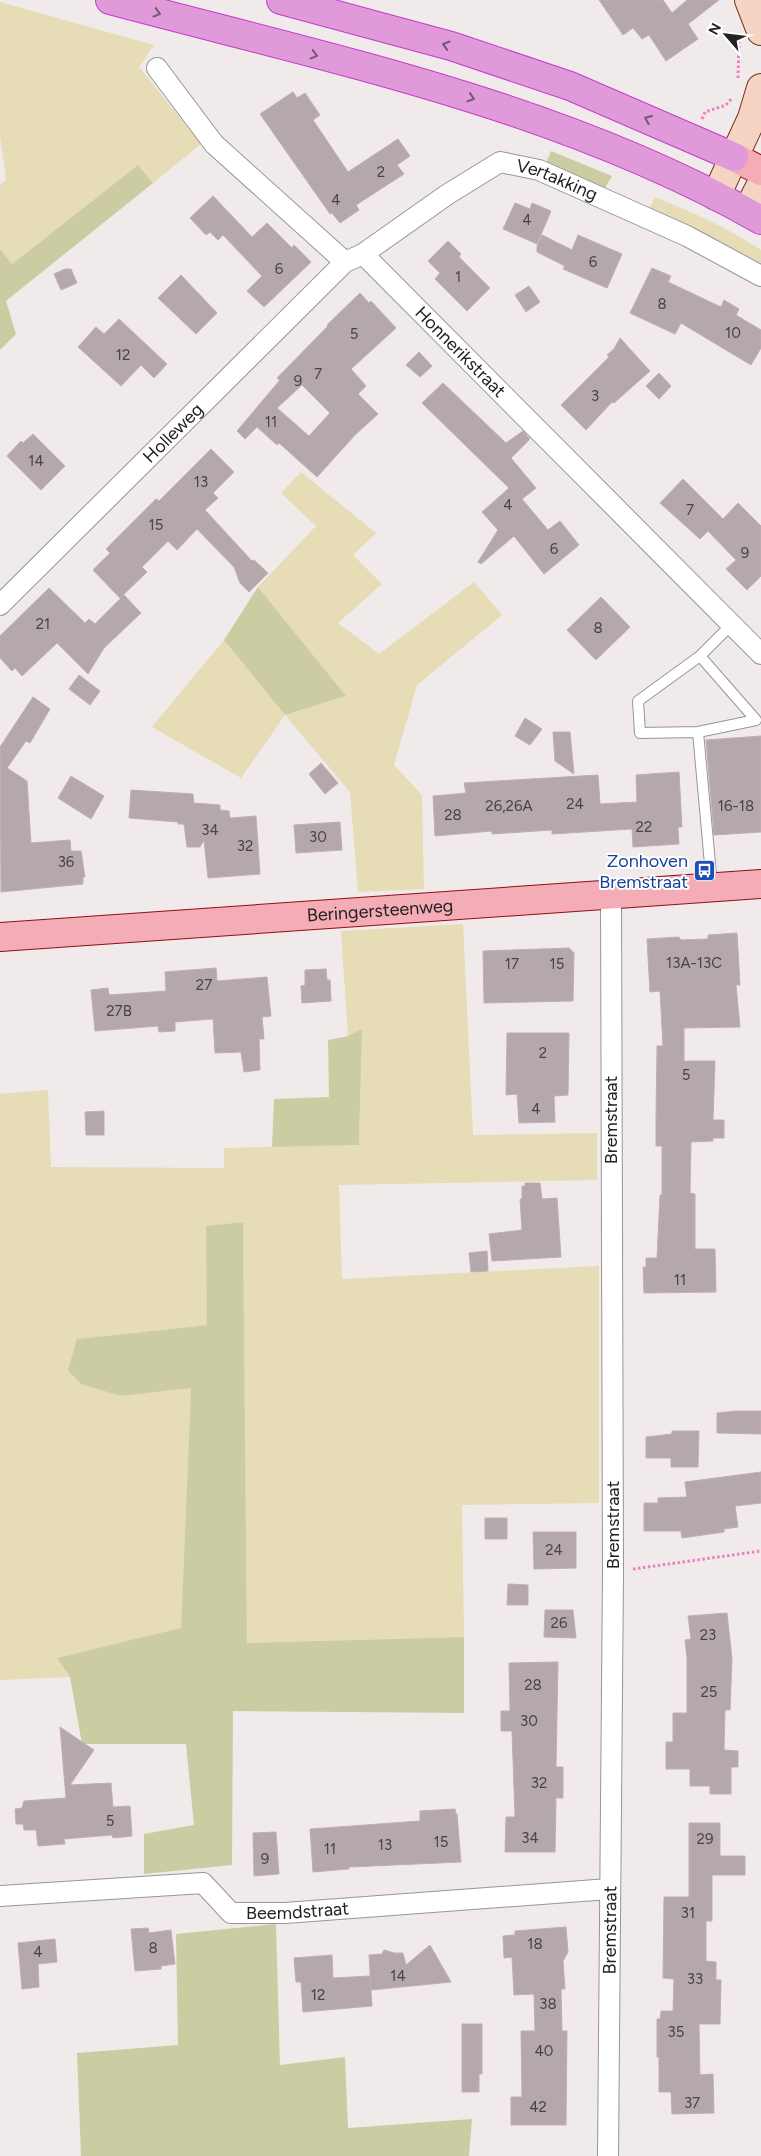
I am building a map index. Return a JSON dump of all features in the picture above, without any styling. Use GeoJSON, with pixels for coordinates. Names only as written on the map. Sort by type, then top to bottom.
{"type":"FeatureCollection","features":[{"type":"Feature","properties":{"kind":"highway"},"geometry":{"type":"LineString","coordinates":[[110,0],[436,87],[561,128],[664,171],[754,216]]}},
{"type":"Feature","properties":{"kind":"highway"},"geometry":{"type":"LineString","coordinates":[[281,0],[451,46],[570,86],[734,157]]}},
{"type":"Feature","properties":{"kind":"main road"},"geometry":{"type":"LineString","coordinates":[[734,157],[761,171]]}},
{"type":"Feature","properties":{"kind":"main road","name":"Beringersteenweg"},"geometry":{"type":"LineString","coordinates":[[0,937],[761,884]]}},
{"type":"Feature","properties":{"kind":"street"},"geometry":{"type":"LineString","coordinates":[[750,0],[750,35]]}},
{"type":"Feature","properties":{"kind":"street","name":"Honnerikstraat"},"geometry":{"type":"LineString","coordinates":[[158,68],[214,144],[354,258],[759,648]]}},
{"type":"Feature","properties":{"kind":"street"},"geometry":{"type":"LineString","coordinates":[[716,196],[752,118],[744,89]]}},
{"type":"Feature","properties":{"kind":"street","name":"Vertakking"},"geometry":{"type":"LineString","coordinates":[[354,258],[448,194],[500,162],[539,170],[687,236],[761,276]]}},
{"type":"Feature","properties":{"kind":"street"},"geometry":{"type":"LineString","coordinates":[[754,216],[761,185]]}},
{"type":"Feature","properties":{"kind":"street","name":"Holleweg"},"geometry":{"type":"LineString","coordinates":[[0,605],[354,258]]}},
{"type":"Feature","properties":{"kind":"street","name":"Bremstraat"},"geometry":{"type":"LineString","coordinates":[[608,2156],[613,1572],[610,894]]}},
{"type":"Feature","properties":{"kind":"street","name":"Beemdstraat"},"geometry":{"type":"LineString","coordinates":[[0,1896],[203,1883],[231,1913],[285,1913],[609,1889]]}},
{"type":"Feature","properties":{"kind":"lane"},"geometry":{"type":"LineString","coordinates":[[700,656],[756,720],[698,732],[640,733],[638,701],[700,656],[732,624]]}},
{"type":"Feature","properties":{"kind":"lane"},"geometry":{"type":"LineString","coordinates":[[698,732],[712,887]]}},
{"type":"Feature","properties":{"kind":"path"},"geometry":{"type":"LineString","coordinates":[[705,112],[726,105],[744,89],[750,35]]}},
{"type":"Feature","properties":{"kind":"path"},"geometry":{"type":"LineString","coordinates":[[613,1572],[761,1551]]}},
{"type":"Feature","properties":{"kind":"shaded area"},"geometry":{"type":"Polygon","coordinates":[[[0,2],[154,45],[139,67],[201,144],[153,183],[138,165],[12,264],[0,249],[0,186],[6,179],[0,137],[0,2]]]}},
{"type":"Feature","properties":{"kind":"shaded area"},"geometry":{"type":"Polygon","coordinates":[[[655,197],[710,221],[761,250],[761,263],[649,209],[655,197]]]}},
{"type":"Feature","properties":{"kind":"shaded area"},"geometry":{"type":"Polygon","coordinates":[[[301,472],[376,533],[353,555],[382,584],[338,623],[379,654],[474,582],[502,615],[417,685],[394,765],[422,795],[424,889],[358,892],[350,792],[285,715],[346,696],[258,587],[316,526],[281,493],[301,472]]]}},
{"type":"Feature","properties":{"kind":"shaded area"},"geometry":{"type":"Polygon","coordinates":[[[224,640],[285,715],[241,778],[152,727],[224,640]]]}},
{"type":"Feature","properties":{"kind":"shaded area"},"geometry":{"type":"Polygon","coordinates":[[[463,924],[473,1135],[597,1133],[597,1180],[339,1185],[342,1279],[599,1266],[599,1503],[462,1505],[464,1637],[247,1643],[243,1222],[207,1226],[207,1325],[77,1339],[121,1396],[191,1387],[181,1629],[57,1658],[70,1677],[0,1680],[0,1094],[48,1090],[51,1167],[224,1168],[224,1148],[359,1145],[362,1030],[348,1036],[341,931],[463,924]]]}},
{"type":"Feature","properties":{"kind":"green space"},"geometry":{"type":"Polygon","coordinates":[[[551,151],[612,176],[605,188],[546,164],[551,151]]]}},
{"type":"Feature","properties":{"kind":"green space"},"geometry":{"type":"Polygon","coordinates":[[[138,165],[153,183],[6,301],[16,334],[0,350],[0,249],[12,264],[138,165]]]}},
{"type":"Feature","properties":{"kind":"green space"},"geometry":{"type":"Polygon","coordinates":[[[258,587],[346,696],[285,715],[224,640],[258,587]]]}},
{"type":"Feature","properties":{"kind":"green space"},"geometry":{"type":"Polygon","coordinates":[[[362,1029],[359,1145],[272,1147],[274,1099],[329,1097],[328,1040],[348,1036],[362,1029]]]}},
{"type":"Feature","properties":{"kind":"green space"},"geometry":{"type":"Polygon","coordinates":[[[243,1222],[247,1643],[464,1637],[464,1713],[233,1711],[232,1865],[144,1874],[144,1834],[194,1825],[186,1744],[82,1744],[70,1677],[57,1658],[181,1628],[191,1388],[121,1396],[81,1384],[68,1370],[77,1339],[207,1325],[206,1226],[243,1222]]]}},
{"type":"Feature","properties":{"kind":"green space"},"geometry":{"type":"Polygon","coordinates":[[[276,1924],[280,2065],[345,2057],[348,2128],[472,2119],[469,2156],[81,2156],[77,2053],[178,2045],[176,1934],[276,1924]]]}},
{"type":"Feature","properties":{"kind":"building"},"geometry":{"type":"Polygon","coordinates":[[[599,0],[663,0],[672,13],[687,0],[719,0],[688,24],[698,39],[666,61],[649,35],[642,39],[633,28],[623,35],[599,0]]]}},
{"type":"Feature","properties":{"kind":"building"},"geometry":{"type":"Polygon","coordinates":[[[293,92],[297,98],[305,93],[320,115],[313,120],[348,172],[398,139],[410,156],[397,165],[404,174],[356,205],[359,210],[340,223],[332,213],[330,214],[260,114],[293,92]]]}},
{"type":"Feature","properties":{"kind":"building"},"geometry":{"type":"Polygon","coordinates":[[[213,196],[252,237],[267,223],[292,248],[294,245],[311,262],[264,307],[247,291],[262,276],[223,235],[218,240],[210,232],[206,235],[190,218],[213,196]]]}},
{"type":"Feature","properties":{"kind":"building"},"geometry":{"type":"Polygon","coordinates":[[[515,203],[530,209],[532,203],[551,211],[537,244],[503,229],[515,203]]]}},
{"type":"Feature","properties":{"kind":"building"},"geometry":{"type":"Polygon","coordinates":[[[542,235],[572,250],[578,235],[622,254],[607,288],[563,269],[565,266],[537,252],[537,246],[542,235]]]}},
{"type":"Feature","properties":{"kind":"building"},"geometry":{"type":"Polygon","coordinates":[[[448,241],[461,254],[459,257],[490,288],[467,311],[435,279],[440,273],[428,261],[448,241]]]}},
{"type":"Feature","properties":{"kind":"building"},"geometry":{"type":"Polygon","coordinates":[[[652,268],[671,276],[668,282],[721,307],[724,300],[739,309],[736,315],[761,330],[761,348],[751,365],[681,323],[675,334],[630,313],[652,268]]]}},
{"type":"Feature","properties":{"kind":"building"},"geometry":{"type":"Polygon","coordinates":[[[65,269],[71,269],[77,283],[61,290],[54,274],[65,269]]]}},
{"type":"Feature","properties":{"kind":"building"},"geometry":{"type":"Polygon","coordinates":[[[181,275],[217,313],[196,334],[158,298],[181,275]]]}},
{"type":"Feature","properties":{"kind":"building"},"geometry":{"type":"Polygon","coordinates":[[[529,286],[540,302],[526,312],[515,295],[529,286]]]}},
{"type":"Feature","properties":{"kind":"building"},"geometry":{"type":"Polygon","coordinates":[[[360,293],[369,303],[371,301],[396,328],[351,369],[366,386],[358,394],[378,414],[355,435],[317,477],[279,443],[277,445],[257,427],[245,439],[237,431],[280,380],[277,378],[360,293]],[[302,385],[277,408],[309,436],[330,413],[302,385]]]}},
{"type":"Feature","properties":{"kind":"building"},"geometry":{"type":"Polygon","coordinates":[[[119,319],[167,364],[154,378],[141,365],[121,386],[78,347],[96,327],[104,334],[119,319]]]}},
{"type":"Feature","properties":{"kind":"building"},"geometry":{"type":"Polygon","coordinates":[[[620,338],[650,371],[614,403],[612,402],[586,430],[561,405],[609,357],[607,355],[614,349],[620,338]]]}},
{"type":"Feature","properties":{"kind":"building"},"geometry":{"type":"Polygon","coordinates":[[[419,352],[432,366],[420,377],[406,365],[419,352]]]}},
{"type":"Feature","properties":{"kind":"building"},"geometry":{"type":"Polygon","coordinates":[[[659,373],[671,386],[659,399],[646,386],[659,373]]]}},
{"type":"Feature","properties":{"kind":"building"},"geometry":{"type":"Polygon","coordinates":[[[443,383],[506,443],[523,431],[530,439],[511,458],[536,488],[522,499],[548,530],[560,521],[579,545],[544,574],[514,536],[481,564],[478,562],[498,530],[482,512],[509,488],[422,403],[443,383]]]}},
{"type":"Feature","properties":{"kind":"building"},"geometry":{"type":"Polygon","coordinates":[[[33,434],[65,466],[41,490],[7,456],[21,441],[23,443],[33,434]]]}},
{"type":"Feature","properties":{"kind":"building"},"geometry":{"type":"Polygon","coordinates":[[[211,449],[234,472],[213,493],[218,498],[205,510],[252,561],[254,560],[268,573],[249,592],[240,583],[234,567],[197,529],[177,550],[168,541],[142,567],[147,572],[120,598],[93,570],[110,553],[106,549],[156,499],[159,501],[211,449]]]}},
{"type":"Feature","properties":{"kind":"building"},"geometry":{"type":"Polygon","coordinates":[[[683,479],[723,519],[738,503],[761,526],[761,576],[747,590],[726,569],[736,560],[708,531],[700,539],[660,503],[683,479]]]}},
{"type":"Feature","properties":{"kind":"building"},"geometry":{"type":"Polygon","coordinates":[[[49,588],[85,623],[89,619],[95,624],[124,595],[141,613],[104,648],[88,674],[57,643],[22,676],[15,668],[12,671],[0,658],[0,636],[49,588]]]}},
{"type":"Feature","properties":{"kind":"building"},"geometry":{"type":"Polygon","coordinates":[[[601,597],[630,627],[596,660],[567,630],[601,597]]]}},
{"type":"Feature","properties":{"kind":"building"},"geometry":{"type":"Polygon","coordinates":[[[79,675],[100,691],[90,705],[69,689],[79,675]]]}},
{"type":"Feature","properties":{"kind":"building"},"geometry":{"type":"Polygon","coordinates":[[[33,697],[50,709],[30,743],[26,741],[7,768],[27,781],[31,843],[70,840],[71,851],[81,851],[85,877],[83,877],[83,884],[1,892],[0,747],[33,697]]]}},
{"type":"Feature","properties":{"kind":"building"},"geometry":{"type":"Polygon","coordinates":[[[525,718],[542,729],[530,745],[515,736],[525,718]]]}},
{"type":"Feature","properties":{"kind":"building"},"geometry":{"type":"Polygon","coordinates":[[[553,732],[570,732],[574,774],[555,761],[553,732]]]}},
{"type":"Feature","properties":{"kind":"building"},"geometry":{"type":"Polygon","coordinates":[[[761,736],[761,832],[714,835],[706,740],[761,736]]]}},
{"type":"Feature","properties":{"kind":"building"},"geometry":{"type":"Polygon","coordinates":[[[321,763],[338,783],[325,794],[309,774],[321,763]]]}},
{"type":"Feature","properties":{"kind":"building"},"geometry":{"type":"Polygon","coordinates":[[[679,772],[682,827],[678,827],[679,844],[633,847],[632,829],[552,834],[552,830],[492,834],[492,831],[435,836],[433,796],[466,793],[464,783],[598,775],[600,804],[637,802],[636,775],[679,772]]]}},
{"type":"Feature","properties":{"kind":"building"},"geometry":{"type":"Polygon","coordinates":[[[71,776],[104,796],[91,819],[58,798],[71,776]]]}},
{"type":"Feature","properties":{"kind":"building"},"geometry":{"type":"Polygon","coordinates":[[[131,790],[193,794],[194,803],[220,805],[220,810],[229,811],[230,818],[256,816],[260,874],[208,878],[204,840],[200,847],[187,847],[184,824],[129,818],[131,790]]]}},
{"type":"Feature","properties":{"kind":"building"},"geometry":{"type":"Polygon","coordinates":[[[340,822],[342,850],[296,853],[294,825],[340,822]]]}},
{"type":"Feature","properties":{"kind":"building"},"geometry":{"type":"Polygon","coordinates":[[[737,933],[740,985],[736,985],[740,1027],[684,1028],[684,1061],[715,1061],[713,1120],[724,1120],[724,1138],[713,1138],[713,1141],[691,1142],[690,1193],[695,1194],[695,1249],[715,1249],[716,1292],[644,1293],[643,1267],[646,1267],[646,1258],[657,1258],[660,1195],[662,1195],[662,1146],[656,1146],[657,1046],[663,1046],[660,991],[650,992],[647,939],[679,937],[681,940],[708,939],[708,935],[737,933]]]}},
{"type":"Feature","properties":{"kind":"building"},"geometry":{"type":"Polygon","coordinates":[[[569,948],[574,953],[573,1001],[484,1003],[483,951],[569,948]]]}},
{"type":"Feature","properties":{"kind":"building"},"geometry":{"type":"Polygon","coordinates":[[[216,968],[217,981],[267,977],[271,1016],[262,1017],[264,1039],[259,1039],[260,1070],[244,1072],[241,1052],[215,1053],[213,1019],[175,1022],[175,1031],[159,1032],[158,1026],[95,1031],[91,990],[108,988],[109,995],[166,991],[165,972],[216,968]]]}},
{"type":"Feature","properties":{"kind":"building"},"geometry":{"type":"Polygon","coordinates":[[[326,969],[327,980],[330,980],[331,1001],[302,1003],[301,986],[305,985],[305,970],[326,969]]]}},
{"type":"Feature","properties":{"kind":"building"},"geometry":{"type":"Polygon","coordinates":[[[507,1033],[569,1033],[568,1095],[554,1096],[555,1122],[519,1123],[517,1094],[506,1095],[507,1033]]]}},
{"type":"Feature","properties":{"kind":"building"},"geometry":{"type":"Polygon","coordinates":[[[104,1111],[104,1135],[86,1135],[85,1112],[104,1111]]]}},
{"type":"Feature","properties":{"kind":"building"},"geometry":{"type":"Polygon","coordinates":[[[525,1183],[540,1183],[542,1199],[557,1198],[561,1257],[492,1261],[489,1234],[522,1230],[520,1199],[522,1199],[522,1186],[525,1186],[525,1183]]]}},
{"type":"Feature","properties":{"kind":"building"},"geometry":{"type":"Polygon","coordinates":[[[487,1251],[488,1271],[471,1272],[469,1253],[487,1251]]]}},
{"type":"Feature","properties":{"kind":"building"},"geometry":{"type":"Polygon","coordinates":[[[761,1411],[761,1434],[717,1433],[717,1413],[761,1411]]]}},
{"type":"Feature","properties":{"kind":"building"},"geometry":{"type":"Polygon","coordinates":[[[672,1431],[699,1431],[698,1467],[671,1467],[671,1458],[646,1458],[646,1437],[672,1434],[672,1431]]]}},
{"type":"Feature","properties":{"kind":"building"},"geometry":{"type":"Polygon","coordinates":[[[761,1472],[761,1503],[735,1506],[738,1527],[724,1529],[724,1532],[682,1538],[681,1531],[644,1531],[644,1503],[658,1503],[658,1498],[687,1497],[685,1482],[761,1472]]]}},
{"type":"Feature","properties":{"kind":"building"},"geometry":{"type":"Polygon","coordinates":[[[485,1518],[507,1518],[507,1539],[485,1539],[485,1518]]]}},
{"type":"Feature","properties":{"kind":"building"},"geometry":{"type":"Polygon","coordinates":[[[533,1532],[576,1532],[576,1568],[534,1569],[533,1532]]]}},
{"type":"Feature","properties":{"kind":"building"},"geometry":{"type":"Polygon","coordinates":[[[508,1584],[528,1585],[528,1605],[507,1605],[508,1584]]]}},
{"type":"Feature","properties":{"kind":"building"},"geometry":{"type":"Polygon","coordinates":[[[545,1610],[573,1610],[576,1638],[544,1637],[545,1610]]]}},
{"type":"Feature","properties":{"kind":"building"},"geometry":{"type":"Polygon","coordinates":[[[727,1613],[732,1659],[730,1710],[725,1710],[724,1750],[738,1751],[738,1767],[731,1767],[731,1794],[710,1794],[710,1786],[690,1786],[690,1769],[666,1769],[666,1742],[673,1742],[673,1713],[687,1713],[687,1658],[685,1640],[691,1639],[688,1616],[727,1613]]]}},
{"type":"Feature","properties":{"kind":"building"},"geometry":{"type":"Polygon","coordinates":[[[558,1662],[556,1767],[563,1767],[563,1798],[556,1798],[555,1852],[505,1852],[506,1817],[515,1817],[512,1731],[501,1731],[501,1711],[510,1711],[509,1663],[558,1662]]]}},
{"type":"Feature","properties":{"kind":"building"},"geometry":{"type":"Polygon","coordinates":[[[60,1727],[94,1750],[70,1785],[111,1783],[113,1807],[130,1806],[132,1836],[113,1838],[112,1835],[64,1839],[65,1844],[38,1846],[36,1830],[24,1830],[23,1824],[16,1824],[15,1809],[22,1808],[24,1801],[66,1798],[60,1727]]]}},
{"type":"Feature","properties":{"kind":"building"},"geometry":{"type":"Polygon","coordinates":[[[455,1809],[461,1862],[349,1867],[349,1869],[313,1872],[310,1829],[420,1821],[420,1811],[455,1809]]]}},
{"type":"Feature","properties":{"kind":"building"},"geometry":{"type":"Polygon","coordinates":[[[689,1823],[720,1823],[720,1856],[745,1856],[745,1875],[712,1875],[712,1921],[706,1921],[706,1961],[716,1962],[716,1980],[721,1980],[720,2024],[699,2024],[700,2075],[713,2074],[714,2113],[672,2114],[671,2092],[659,2092],[659,2057],[657,2057],[657,2019],[660,2019],[661,2011],[673,2011],[674,1979],[663,1978],[664,1897],[689,1897],[689,1823]]]}},
{"type":"Feature","properties":{"kind":"building"},"geometry":{"type":"Polygon","coordinates":[[[276,1832],[279,1874],[254,1876],[253,1833],[276,1832]]]}},
{"type":"Feature","properties":{"kind":"building"},"geometry":{"type":"Polygon","coordinates":[[[566,1927],[568,1952],[563,1961],[565,1989],[561,1989],[562,2031],[567,2031],[566,2125],[511,2125],[511,2097],[522,2097],[521,2031],[535,2031],[534,1994],[514,1995],[512,1957],[504,1958],[503,1936],[515,1935],[515,1931],[566,1927]]]}},
{"type":"Feature","properties":{"kind":"building"},"geometry":{"type":"Polygon","coordinates":[[[148,1928],[149,1933],[171,1930],[175,1964],[161,1966],[161,1969],[135,1971],[131,1929],[148,1928]]]}},
{"type":"Feature","properties":{"kind":"building"},"geometry":{"type":"Polygon","coordinates":[[[55,1939],[57,1962],[38,1964],[39,1987],[22,1989],[18,1943],[55,1939]]]}},
{"type":"Feature","properties":{"kind":"building"},"geometry":{"type":"Polygon","coordinates":[[[430,1945],[451,1982],[371,1990],[369,1955],[382,1954],[384,1950],[403,1953],[406,1965],[430,1945]]]}},
{"type":"Feature","properties":{"kind":"building"},"geometry":{"type":"Polygon","coordinates":[[[332,1955],[333,1978],[370,1976],[372,2006],[303,2012],[301,1982],[296,1982],[294,1958],[332,1955]]]}},
{"type":"Feature","properties":{"kind":"building"},"geometry":{"type":"Polygon","coordinates":[[[462,2024],[482,2024],[482,2074],[479,2074],[479,2092],[462,2092],[462,2024]]]}},
{"type":"Feature","properties":{"kind":"place","name":"Zonhoven Bremstraat"},"geometry":{"type":"Point","coordinates":[704,871]}}]}
